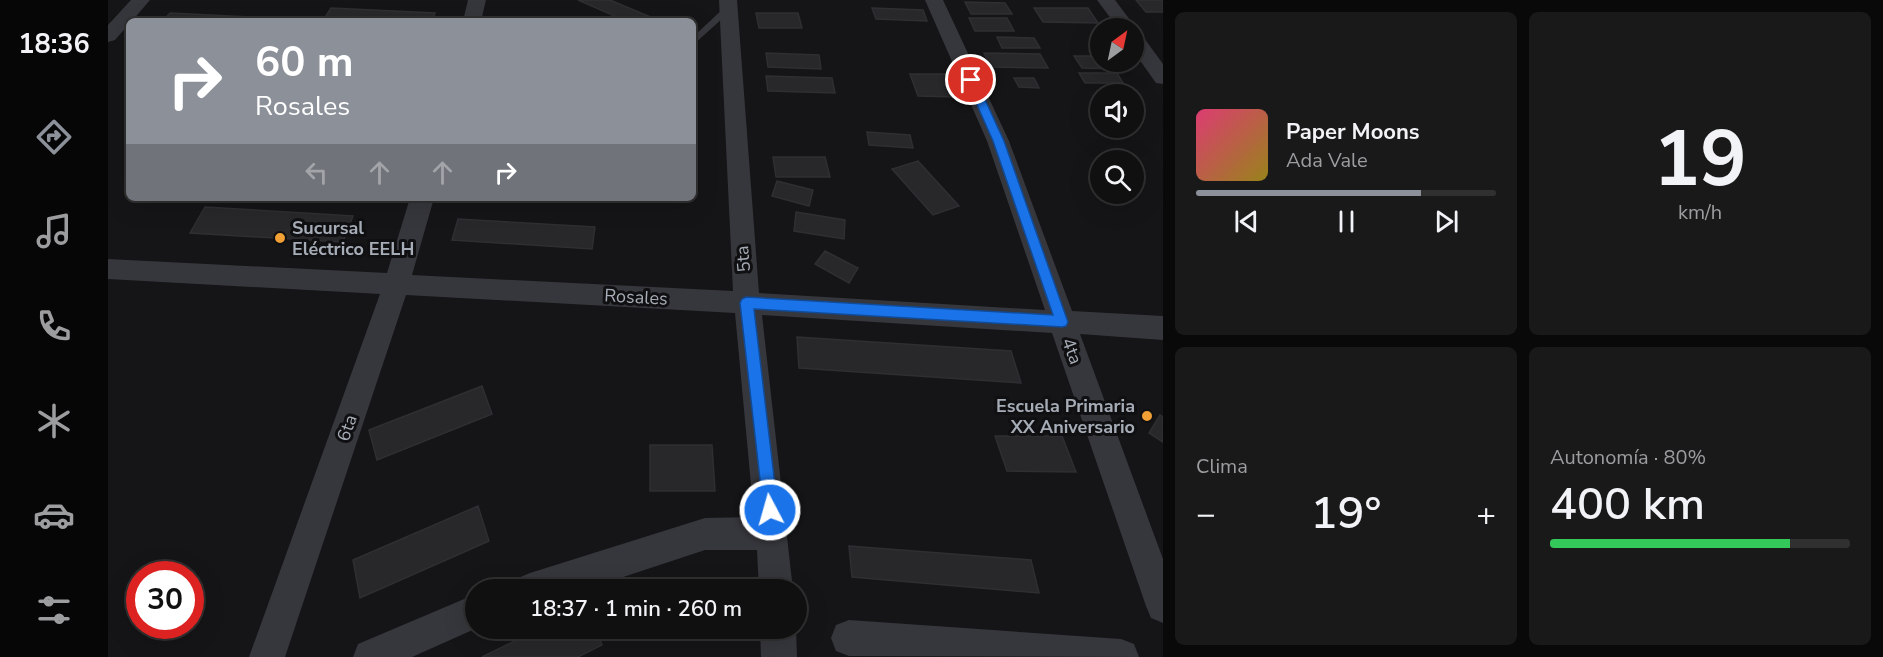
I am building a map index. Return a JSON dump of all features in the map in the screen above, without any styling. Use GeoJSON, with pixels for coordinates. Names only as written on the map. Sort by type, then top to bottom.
{"type":"FeatureCollection","features":[{"type":"Feature","properties":{"kind":"street"},"geometry":{"type":"LineString","coordinates":[[108,36],[141,0]]}},
{"type":"Feature","properties":{"kind":"street"},"geometry":{"type":"LineString","coordinates":[[473,18],[477,0]]}},
{"type":"Feature","properties":{"kind":"street","name":"4ta"},"geometry":{"type":"LineString","coordinates":[[934,0],[998,141],[1163,606]]}},
{"type":"Feature","properties":{"kind":"street"},"geometry":{"type":"LineString","coordinates":[[1106,0],[1120,18]]}},
{"type":"Feature","properties":{"kind":"street","name":"5ta"},"geometry":{"type":"LineString","coordinates":[[728,4],[746,303],[775,579]]}},
{"type":"Feature","properties":{"kind":"street"},"geometry":{"type":"LineString","coordinates":[[1144,52],[1163,78]]}},
{"type":"Feature","properties":{"kind":"street","name":"6ta"},"geometry":{"type":"LineString","coordinates":[[267,657],[396,286],[421,201]]}},
{"type":"Feature","properties":{"kind":"street","name":"Rosales"},"geometry":{"type":"LineString","coordinates":[[108,269],[1163,328]]}},
{"type":"Feature","properties":{"kind":"street"},"geometry":{"type":"LineString","coordinates":[[564,579],[705,534],[772,533]]}},
{"type":"Feature","properties":{"kind":"street"},"geometry":{"type":"LineString","coordinates":[[371,657],[465,616]]}},
{"type":"Feature","properties":{"kind":"street"},"geometry":{"type":"LineString","coordinates":[[849,638],[1121,657]]}},
{"type":"Feature","properties":{"kind":"street"},"geometry":{"type":"LineString","coordinates":[[778,639],[779,657]]}},
{"type":"Feature","properties":{"kind":"lane"},"geometry":{"type":"LineString","coordinates":[[696,39],[728,4]]}},
{"type":"Feature","properties":{"kind":"building"},"geometry":{"type":"Polygon","coordinates":[[[578,0],[610,0],[653,18],[619,18],[578,0]]]}},
{"type":"Feature","properties":{"kind":"building"},"geometry":{"type":"Polygon","coordinates":[[[1136,0],[1163,0],[1163,12],[1146,12],[1136,0]]]}},
{"type":"Feature","properties":{"kind":"building"},"geometry":{"type":"Polygon","coordinates":[[[965,2],[1005,3],[1012,14],[971,14],[965,2]]]}},
{"type":"Feature","properties":{"kind":"building"},"geometry":{"type":"Polygon","coordinates":[[[331,8],[435,13],[433,18],[325,18],[331,8]]]}},
{"type":"Feature","properties":{"kind":"building"},"geometry":{"type":"Polygon","coordinates":[[[872,8],[923,10],[927,21],[876,19],[872,8]]]}},
{"type":"Feature","properties":{"kind":"building"},"geometry":{"type":"Polygon","coordinates":[[[1034,8],[1088,8],[1095,18],[1090,18],[1090,23],[1043,22],[1034,8]]]}},
{"type":"Feature","properties":{"kind":"building"},"geometry":{"type":"Polygon","coordinates":[[[170,13],[269,18],[166,18],[170,13]]]}},
{"type":"Feature","properties":{"kind":"building"},"geometry":{"type":"Polygon","coordinates":[[[756,13],[798,13],[802,28],[759,28],[756,13]]]}},
{"type":"Feature","properties":{"kind":"building"},"geometry":{"type":"Polygon","coordinates":[[[969,18],[1007,18],[1014,31],[975,31],[969,18]]]}},
{"type":"Feature","properties":{"kind":"building"},"geometry":{"type":"Polygon","coordinates":[[[997,37],[1034,38],[1040,48],[1002,48],[997,37]]]}},
{"type":"Feature","properties":{"kind":"building"},"geometry":{"type":"Polygon","coordinates":[[[766,53],[819,55],[821,69],[768,67],[766,53]]]}},
{"type":"Feature","properties":{"kind":"building"},"geometry":{"type":"Polygon","coordinates":[[[984,53],[1040,54],[1048,68],[991,67],[984,53]]]}},
{"type":"Feature","properties":{"kind":"building"},"geometry":{"type":"Polygon","coordinates":[[[1074,56],[1090,56],[1090,68],[1082,68],[1074,56]]]}},
{"type":"Feature","properties":{"kind":"building"},"geometry":{"type":"Polygon","coordinates":[[[1079,73],[1117,73],[1123,83],[1085,83],[1079,73]]]}},
{"type":"Feature","properties":{"kind":"building"},"geometry":{"type":"Polygon","coordinates":[[[910,74],[946,74],[955,97],[918,96],[910,74]]]}},
{"type":"Feature","properties":{"kind":"building"},"geometry":{"type":"Polygon","coordinates":[[[766,76],[832,78],[835,93],[768,91],[766,76]]]}},
{"type":"Feature","properties":{"kind":"building"},"geometry":{"type":"Polygon","coordinates":[[[1014,78],[1034,78],[1039,88],[1019,87],[1014,78]]]}},
{"type":"Feature","properties":{"kind":"building"},"geometry":{"type":"Polygon","coordinates":[[[867,132],[910,135],[913,148],[869,145],[867,132]]]}},
{"type":"Feature","properties":{"kind":"building"},"geometry":{"type":"Polygon","coordinates":[[[773,157],[825,157],[830,177],[776,177],[773,157]]]}},
{"type":"Feature","properties":{"kind":"building"},"geometry":{"type":"Polygon","coordinates":[[[918,161],[959,206],[933,215],[892,169],[918,161]]]}},
{"type":"Feature","properties":{"kind":"building"},"geometry":{"type":"Polygon","coordinates":[[[777,181],[813,190],[809,206],[772,196],[777,181]]]}},
{"type":"Feature","properties":{"kind":"building"},"geometry":{"type":"Polygon","coordinates":[[[205,207],[353,216],[343,242],[190,233],[205,207]]]}},
{"type":"Feature","properties":{"kind":"building"},"geometry":{"type":"Polygon","coordinates":[[[796,212],[845,220],[844,239],[794,231],[796,212]]]}},
{"type":"Feature","properties":{"kind":"building"},"geometry":{"type":"Polygon","coordinates":[[[458,219],[595,227],[592,249],[452,240],[458,219]]]}},
{"type":"Feature","properties":{"kind":"building"},"geometry":{"type":"Polygon","coordinates":[[[825,251],[858,268],[849,283],[815,264],[825,251]]]}},
{"type":"Feature","properties":{"kind":"building"},"geometry":{"type":"Polygon","coordinates":[[[797,337],[1011,351],[1021,383],[799,368],[797,337]]]}},
{"type":"Feature","properties":{"kind":"building"},"geometry":{"type":"Polygon","coordinates":[[[482,386],[492,414],[377,460],[369,430],[482,386]]]}},
{"type":"Feature","properties":{"kind":"building"},"geometry":{"type":"Polygon","coordinates":[[[1160,415],[1163,417],[1163,442],[1149,433],[1160,415]]]}},
{"type":"Feature","properties":{"kind":"building"},"geometry":{"type":"Polygon","coordinates":[[[995,436],[1062,436],[1076,472],[1007,471],[995,436]]]}},
{"type":"Feature","properties":{"kind":"building"},"geometry":{"type":"Polygon","coordinates":[[[650,445],[712,445],[715,491],[650,491],[650,445]]]}},
{"type":"Feature","properties":{"kind":"building"},"geometry":{"type":"Polygon","coordinates":[[[478,506],[489,541],[360,598],[353,560],[478,506]]]}},
{"type":"Feature","properties":{"kind":"building"},"geometry":{"type":"Polygon","coordinates":[[[849,546],[1031,560],[1039,593],[852,577],[849,546]]]}},
{"type":"Feature","properties":{"kind":"building"},"geometry":{"type":"Polygon","coordinates":[[[519,639],[600,639],[602,645],[578,657],[482,657],[519,639]]]}},
{"type":"Feature","properties":{"kind":"place","name":"Sucursal Eléctrico EELH"},"geometry":{"type":"Point","coordinates":[280,238]}},
{"type":"Feature","properties":{"kind":"place","name":"Escuela Primaria XX Aniversario"},"geometry":{"type":"Point","coordinates":[1147,416]}},
{"type":"Feature","properties":{"kind":"route"},"geometry":{"type":"LineString","coordinates":[[770,510],[746,303],[1062,322],[998,141],[971,80]]}}]}
